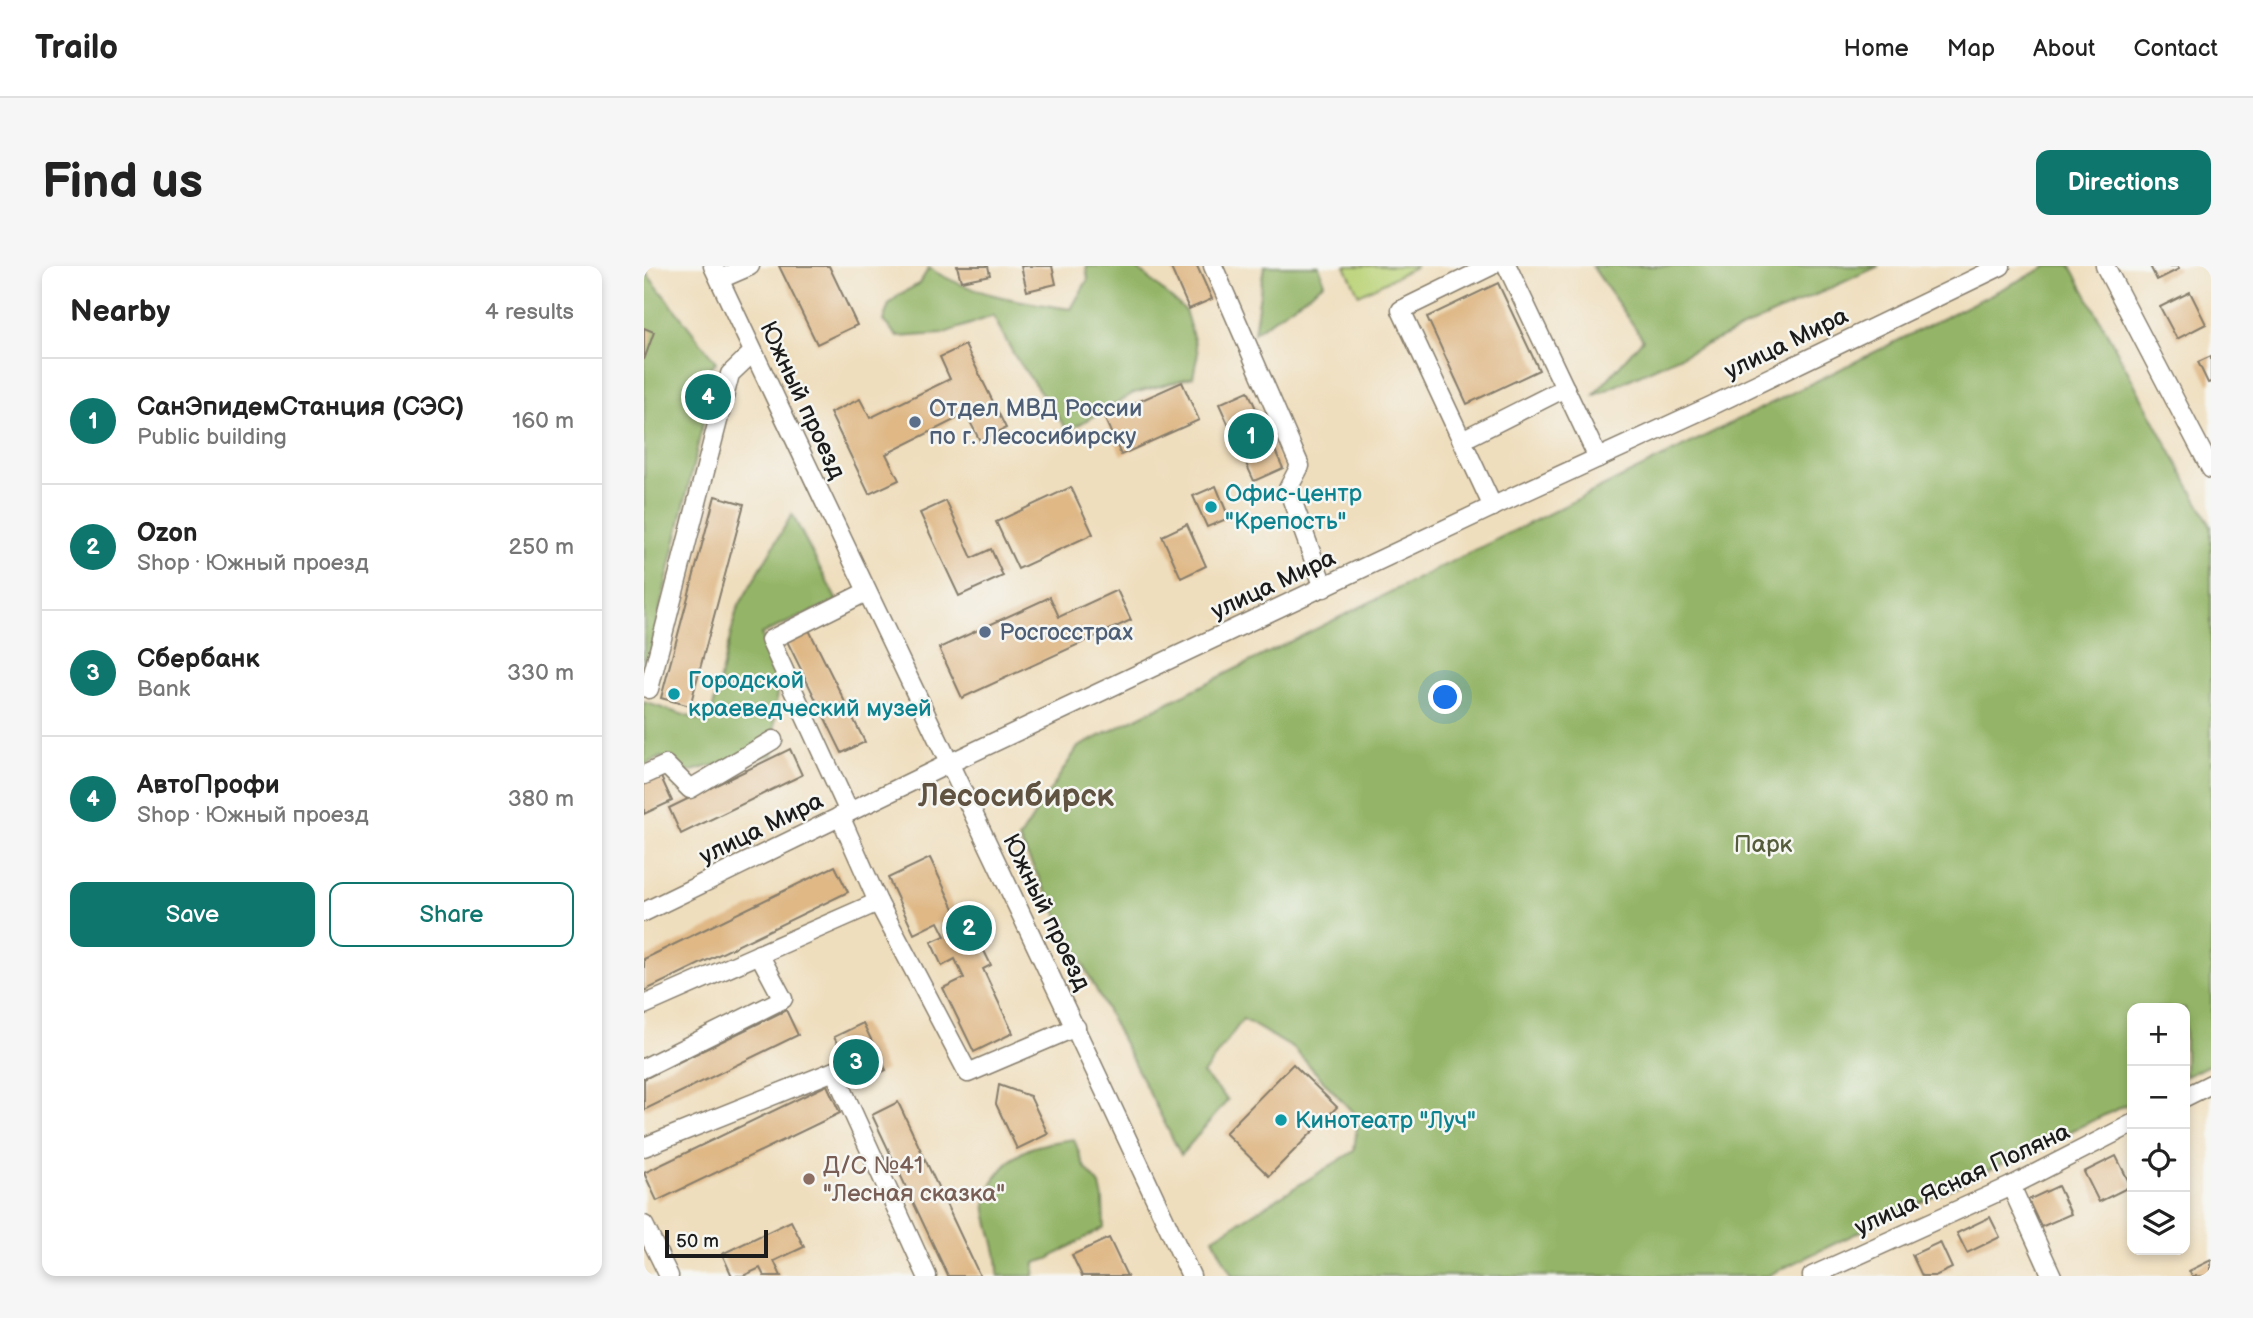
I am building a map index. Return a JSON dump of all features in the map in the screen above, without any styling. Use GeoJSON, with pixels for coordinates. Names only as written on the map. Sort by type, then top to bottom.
{"type":"FeatureCollection","features":[{"type":"Feature","properties":{"kind":"street"},"geometry":{"type":"LineString","coordinates":[[717,273],[750,266]]}},
{"type":"Feature","properties":{"kind":"street"},"geometry":{"type":"LineString","coordinates":[[1213,266],[1300,466],[1288,489],[1324,587]]}},
{"type":"Feature","properties":{"kind":"street"},"geometry":{"type":"LineString","coordinates":[[1491,266],[1401,310],[1493,507]]}},
{"type":"Feature","properties":{"kind":"street"},"geometry":{"type":"LineString","coordinates":[[1507,266],[1598,458]]}},
{"type":"Feature","properties":{"kind":"street","name":"улица Мира"},"geometry":{"type":"LineString","coordinates":[[644,912],[948,764],[1711,407],[2001,266]]}},
{"type":"Feature","properties":{"kind":"street"},"geometry":{"type":"LineString","coordinates":[[2105,266],[2211,469]]}},
{"type":"Feature","properties":{"kind":"street","name":"Южный проезд"},"geometry":{"type":"LineString","coordinates":[[717,273],[866,592],[1076,1027],[1191,1276]]}},
{"type":"Feature","properties":{"kind":"street"},"geometry":{"type":"LineString","coordinates":[[649,689],[730,374],[753,352]]}},
{"type":"Feature","properties":{"kind":"street"},"geometry":{"type":"LineString","coordinates":[[1462,440],[1565,388]]}},
{"type":"Feature","properties":{"kind":"street"},"geometry":{"type":"LineString","coordinates":[[866,592],[770,640],[844,814],[878,902],[968,1073],[1076,1027]]}},
{"type":"Feature","properties":{"kind":"street"},"geometry":{"type":"LineString","coordinates":[[644,775],[666,765],[690,789],[773,740]]}},
{"type":"Feature","properties":{"kind":"street"},"geometry":{"type":"LineString","coordinates":[[644,1005],[878,902]]}},
{"type":"Feature","properties":{"kind":"street"},"geometry":{"type":"LineString","coordinates":[[644,1068],[783,999],[759,954]]}},
{"type":"Feature","properties":{"kind":"street"},"geometry":{"type":"LineString","coordinates":[[644,1147],[834,1071],[927,1276]]}},
{"type":"Feature","properties":{"kind":"street"},"geometry":{"type":"LineString","coordinates":[[2190,1094],[2211,1084]]}},
{"type":"Feature","properties":{"kind":"street","name":"улица Ясная Поляна"},"geometry":{"type":"LineString","coordinates":[[1812,1276],[2011,1186],[2127,1127]]}},
{"type":"Feature","properties":{"kind":"street"},"geometry":{"type":"LineString","coordinates":[[2011,1186],[2052,1276]]}},
{"type":"Feature","properties":{"kind":"street"},"geometry":{"type":"LineString","coordinates":[[644,1225],[669,1276]]}},
{"type":"Feature","properties":{"kind":"green space"},"geometry":{"type":"Polygon","coordinates":[[[1086,266],[1134,266],[1185,310],[1198,353],[1193,377],[1134,393],[1068,431],[1014,355],[993,316],[942,334],[898,337],[883,321],[889,304],[900,294],[919,284],[929,268],[980,291],[1071,309],[1088,279],[1086,266]]]}},
{"type":"Feature","properties":{"kind":"green space"},"geometry":{"type":"Polygon","coordinates":[[[1264,266],[1319,266],[1324,283],[1254,333],[1264,266]]]}},
{"type":"Feature","properties":{"kind":"green space"},"geometry":{"type":"Polygon","coordinates":[[[1345,266],[1417,266],[1359,295],[1345,266]]]}},
{"type":"Feature","properties":{"kind":"green space"},"geometry":{"type":"Polygon","coordinates":[[[1592,266],[1879,266],[1593,396],[1643,339],[1592,266]]]}},
{"type":"Feature","properties":{"kind":"green space","name":"Парк"},"geometry":{"type":"Polygon","coordinates":[[[2048,266],[2071,266],[2211,526],[2211,1064],[2190,1074],[2190,1003],[2127,1003],[2127,1104],[1767,1276],[1232,1276],[1213,1238],[1354,1151],[1358,1118],[1294,1049],[1243,1019],[1203,1074],[1228,1100],[1181,1155],[1019,839],[1078,747],[2048,266]]]}},
{"type":"Feature","properties":{"kind":"green space"},"geometry":{"type":"Polygon","coordinates":[[[644,270],[716,362],[690,389],[705,414],[644,679],[644,270]]]}},
{"type":"Feature","properties":{"kind":"green space"},"geometry":{"type":"Polygon","coordinates":[[[792,514],[837,601],[761,634],[778,672],[773,755],[689,772],[661,757],[644,765],[644,702],[709,723],[737,609],[792,514]]]}},
{"type":"Feature","properties":{"kind":"green space"},"geometry":{"type":"Polygon","coordinates":[[[1074,1139],[1084,1166],[1100,1185],[1104,1227],[1048,1259],[1035,1263],[1034,1276],[998,1276],[996,1252],[986,1211],[986,1201],[993,1182],[1006,1165],[1022,1152],[1041,1145],[1074,1139]]]}},
{"type":"Feature","properties":{"kind":"building"},"geometry":{"type":"Polygon","coordinates":[[[779,266],[829,266],[857,325],[817,344],[779,266]]]}},
{"type":"Feature","properties":{"kind":"building"},"geometry":{"type":"Polygon","coordinates":[[[957,266],[988,266],[990,275],[961,281],[957,266]]]}},
{"type":"Feature","properties":{"kind":"building"},"geometry":{"type":"Polygon","coordinates":[[[1021,266],[1052,266],[1056,284],[1027,291],[1021,266]]]}},
{"type":"Feature","properties":{"kind":"building"},"geometry":{"type":"Polygon","coordinates":[[[1170,266],[1197,266],[1212,299],[1189,309],[1170,266]]]}},
{"type":"Feature","properties":{"kind":"building"},"geometry":{"type":"Polygon","coordinates":[[[2150,266],[2177,266],[2179,269],[2157,280],[2150,266]]]}},
{"type":"Feature","properties":{"kind":"building"},"geometry":{"type":"Polygon","coordinates":[[[1498,283],[1539,370],[1467,404],[1427,317],[1498,283]]]}},
{"type":"Feature","properties":{"kind":"building"},"geometry":{"type":"Polygon","coordinates":[[[2190,292],[2206,324],[2177,339],[2160,307],[2190,292]]]}},
{"type":"Feature","properties":{"kind":"building"},"geometry":{"type":"Polygon","coordinates":[[[644,328],[654,332],[644,360],[644,328]]]}},
{"type":"Feature","properties":{"kind":"building"},"geometry":{"type":"Polygon","coordinates":[[[965,345],[1006,428],[980,441],[966,414],[886,454],[899,480],[869,494],[830,413],[860,399],[870,418],[950,379],[940,357],[965,345]]]}},
{"type":"Feature","properties":{"kind":"building"},"geometry":{"type":"Polygon","coordinates":[[[2211,356],[2211,382],[2208,383],[2198,362],[2211,356]]]}},
{"type":"Feature","properties":{"kind":"building"},"geometry":{"type":"Polygon","coordinates":[[[1182,382],[1199,420],[1121,455],[1104,417],[1182,382]]]}},
{"type":"Feature","properties":{"kind":"building"},"geometry":{"type":"Polygon","coordinates":[[[709,387],[717,402],[707,407],[699,392],[709,387]]]}},
{"type":"Feature","properties":{"kind":"building"},"geometry":{"type":"Polygon","coordinates":[[[1248,391],[1283,468],[1254,481],[1219,404],[1248,391]]]}},
{"type":"Feature","properties":{"kind":"building","name":"Офис-центр \"Крепость\""},"geometry":{"type":"Polygon","coordinates":[[[1216,486],[1229,518],[1207,527],[1193,496],[1216,486]]]}},
{"type":"Feature","properties":{"kind":"building"},"geometry":{"type":"Polygon","coordinates":[[[1071,487],[1093,534],[1018,569],[996,522],[1071,487]]]}},
{"type":"Feature","properties":{"kind":"building"},"geometry":{"type":"Polygon","coordinates":[[[715,496],[744,504],[690,706],[661,698],[715,496]]]}},
{"type":"Feature","properties":{"kind":"building"},"geometry":{"type":"Polygon","coordinates":[[[946,501],[972,558],[991,549],[1003,576],[959,596],[920,513],[946,501]]]}},
{"type":"Feature","properties":{"kind":"building"},"geometry":{"type":"Polygon","coordinates":[[[1187,524],[1206,566],[1181,578],[1162,536],[1187,524]]]}},
{"type":"Feature","properties":{"kind":"building"},"geometry":{"type":"Polygon","coordinates":[[[1117,590],[1131,620],[962,698],[939,648],[1050,597],[1059,617],[1117,590]]]}},
{"type":"Feature","properties":{"kind":"building"},"geometry":{"type":"Polygon","coordinates":[[[807,626],[865,742],[842,753],[785,637],[807,626]]]}},
{"type":"Feature","properties":{"kind":"building"},"geometry":{"type":"Polygon","coordinates":[[[790,749],[802,775],[681,834],[669,808],[790,749]]]}},
{"type":"Feature","properties":{"kind":"building"},"geometry":{"type":"Polygon","coordinates":[[[660,775],[672,801],[644,814],[644,783],[660,775]]]}},
{"type":"Feature","properties":{"kind":"building"},"geometry":{"type":"Polygon","coordinates":[[[930,858],[956,913],[964,910],[991,965],[983,969],[1013,1033],[974,1052],[943,988],[964,978],[955,959],[942,966],[931,942],[945,936],[938,922],[914,934],[888,878],[930,858]]]}},
{"type":"Feature","properties":{"kind":"building"},"geometry":{"type":"Polygon","coordinates":[[[835,866],[848,892],[644,991],[644,959],[835,866]]]}},
{"type":"Feature","properties":{"kind":"building"},"geometry":{"type":"Polygon","coordinates":[[[786,1010],[798,1035],[644,1110],[644,1079],[786,1010]]]}},
{"type":"Feature","properties":{"kind":"building"},"geometry":{"type":"Polygon","coordinates":[[[863,1023],[886,1070],[857,1084],[834,1037],[863,1023]]]}},
{"type":"Feature","properties":{"kind":"building","name":"Кинотеатр \"Луч\""},"geometry":{"type":"Polygon","coordinates":[[[1293,1064],[1337,1107],[1269,1176],[1225,1133],[1293,1064]]]}},
{"type":"Feature","properties":{"kind":"building"},"geometry":{"type":"Polygon","coordinates":[[[827,1085],[840,1113],[657,1201],[644,1173],[827,1085]]]}},
{"type":"Feature","properties":{"kind":"building"},"geometry":{"type":"Polygon","coordinates":[[[999,1085],[1030,1096],[1048,1134],[1017,1149],[996,1104],[999,1085]]]}},
{"type":"Feature","properties":{"kind":"building"},"geometry":{"type":"Polygon","coordinates":[[[898,1102],[980,1276],[948,1276],[872,1115],[898,1102]]]}},
{"type":"Feature","properties":{"kind":"building"},"geometry":{"type":"Polygon","coordinates":[[[2116,1156],[2127,1178],[2127,1188],[2099,1202],[2084,1172],[2116,1156]]]}},
{"type":"Feature","properties":{"kind":"building"},"geometry":{"type":"Polygon","coordinates":[[[2058,1186],[2071,1214],[2041,1227],[2028,1200],[2058,1186]]]}},
{"type":"Feature","properties":{"kind":"building"},"geometry":{"type":"Polygon","coordinates":[[[1990,1217],[2000,1237],[1967,1253],[1957,1233],[1990,1217]]]}},
{"type":"Feature","properties":{"kind":"building"},"geometry":{"type":"Polygon","coordinates":[[[791,1221],[804,1247],[774,1261],[781,1276],[764,1276],[760,1268],[743,1276],[732,1276],[722,1254],[791,1221]]]}},
{"type":"Feature","properties":{"kind":"building"},"geometry":{"type":"Polygon","coordinates":[[[1109,1238],[1127,1276],[1082,1276],[1072,1255],[1109,1238]]]}},
{"type":"Feature","properties":{"kind":"building"},"geometry":{"type":"Polygon","coordinates":[[[1940,1242],[1952,1268],[1935,1276],[1922,1276],[1912,1255],[1940,1242]]]}},
{"type":"Feature","properties":{"kind":"building"},"geometry":{"type":"Polygon","coordinates":[[[2211,1260],[2211,1276],[2192,1276],[2189,1271],[2211,1260]]]}},
{"type":"Feature","properties":{"kind":"place","name":"АвтоПрофи"},"geometry":{"type":"Point","coordinates":[708,397]}},
{"type":"Feature","properties":{"kind":"place","name":"Отдел МВД России по г. Лесосибирску"},"geometry":{"type":"Point","coordinates":[915,422]}},
{"type":"Feature","properties":{"kind":"place","name":"СанЭпидемСтанция (СЭС)"},"geometry":{"type":"Point","coordinates":[1251,436]}},
{"type":"Feature","properties":{"kind":"place","name":"Офис-центр \"Крепость\""},"geometry":{"type":"Point","coordinates":[1211,507]}},
{"type":"Feature","properties":{"kind":"place","name":"Росгосстрах"},"geometry":{"type":"Point","coordinates":[985,632]}},
{"type":"Feature","properties":{"kind":"place","name":"Городской краеведческий музей"},"geometry":{"type":"Point","coordinates":[674,694]}},
{"type":"Feature","properties":{"kind":"place","name":"Ozon"},"geometry":{"type":"Point","coordinates":[969,928]}},
{"type":"Feature","properties":{"kind":"place","name":"Сбербанк"},"geometry":{"type":"Point","coordinates":[856,1062]}},
{"type":"Feature","properties":{"kind":"place","name":"Кинотеатр \"Луч\""},"geometry":{"type":"Point","coordinates":[1281,1120]}},
{"type":"Feature","properties":{"kind":"place","name":"Д/С №41 \"Лесная сказка\""},"geometry":{"type":"Point","coordinates":[809,1179]}},
{"type":"Feature","properties":{"kind":"district","name":"Лесосибирск"},"geometry":{"type":"Point","coordinates":[1016,795]}}]}
